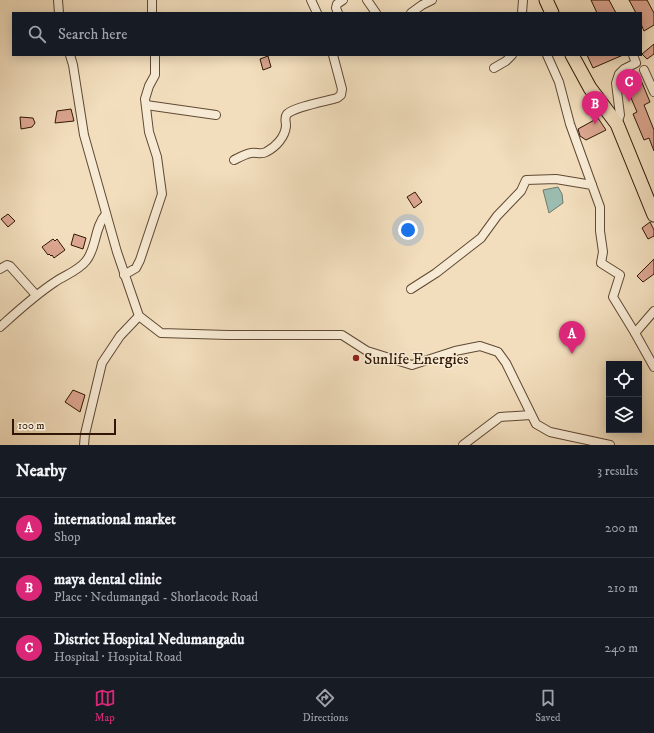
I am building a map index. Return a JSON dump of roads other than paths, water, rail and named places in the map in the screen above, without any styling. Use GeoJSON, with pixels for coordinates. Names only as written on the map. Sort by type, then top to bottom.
{"type":"FeatureCollection","features":[{"type":"Feature","properties":{"kind":"main road"},"geometry":{"type":"LineString","coordinates":[[546,0],[552,12]]}},
{"type":"Feature","properties":{"kind":"main road"},"geometry":{"type":"LineString","coordinates":[[573,56],[590,88],[617,124],[654,215]]}},
{"type":"Feature","properties":{"kind":"street"},"geometry":{"type":"LineString","coordinates":[[58,0],[59,12]]}},
{"type":"Feature","properties":{"kind":"street"},"geometry":{"type":"LineString","coordinates":[[152,0],[152,12]]}},
{"type":"Feature","properties":{"kind":"street"},"geometry":{"type":"LineString","coordinates":[[311,0],[317,12]]}},
{"type":"Feature","properties":{"kind":"street"},"geometry":{"type":"LineString","coordinates":[[338,12],[336,8],[337,4],[343,0]]}},
{"type":"Feature","properties":{"kind":"street"},"geometry":{"type":"LineString","coordinates":[[367,0],[375,12]]}},
{"type":"Feature","properties":{"kind":"street"},"geometry":{"type":"LineString","coordinates":[[412,12],[432,0]]}},
{"type":"Feature","properties":{"kind":"street"},"geometry":{"type":"LineString","coordinates":[[522,12],[523,0]]}},
{"type":"Feature","properties":{"kind":"street"},"geometry":{"type":"LineString","coordinates":[[70,56],[84,134],[124,275],[139,316],[161,333],[228,335],[342,335],[366,351],[412,365],[455,351],[480,346],[498,352],[506,363],[536,424],[550,432],[610,445]]}},
{"type":"Feature","properties":{"kind":"street"},"geometry":{"type":"LineString","coordinates":[[124,275],[136,268],[140,260],[162,194],[158,157],[149,132],[145,99],[154,75],[156,64],[155,56]]}},
{"type":"Feature","properties":{"kind":"street"},"geometry":{"type":"LineString","coordinates":[[234,160],[242,155],[253,152],[260,154],[266,152],[281,140],[286,126],[285,119],[288,114],[295,109],[337,98],[342,95],[342,89],[332,56]]}},
{"type":"Feature","properties":{"kind":"street"},"geometry":{"type":"LineString","coordinates":[[494,68],[506,61],[511,56]]}},
{"type":"Feature","properties":{"kind":"street"},"geometry":{"type":"LineString","coordinates":[[547,56],[559,82],[570,124],[600,207],[600,231],[603,252],[601,263],[620,275],[613,297],[654,367]]}},
{"type":"Feature","properties":{"kind":"street"},"geometry":{"type":"LineString","coordinates":[[617,124],[620,115],[616,82],[619,74],[634,59],[644,70],[654,92]]}},
{"type":"Feature","properties":{"kind":"street"},"geometry":{"type":"LineString","coordinates":[[644,70],[654,73]]}},
{"type":"Feature","properties":{"kind":"street"},"geometry":{"type":"LineString","coordinates":[[146,105],[216,116]]}},
{"type":"Feature","properties":{"kind":"street"},"geometry":{"type":"LineString","coordinates":[[411,289],[436,273],[481,238],[496,216],[521,191],[526,180],[556,179],[592,185]]}},
{"type":"Feature","properties":{"kind":"street"},"geometry":{"type":"LineString","coordinates":[[0,327],[36,295],[56,280],[71,273],[85,262],[91,251],[101,219],[106,214]]}},
{"type":"Feature","properties":{"kind":"street"},"geometry":{"type":"LineString","coordinates":[[0,269],[7,265],[10,266],[36,295]]}},
{"type":"Feature","properties":{"kind":"street"},"geometry":{"type":"LineString","coordinates":[[635,333],[654,311]]}},
{"type":"Feature","properties":{"kind":"street"},"geometry":{"type":"LineString","coordinates":[[84,445],[85,434],[102,363],[120,336],[139,316]]}},
{"type":"Feature","properties":{"kind":"street"},"geometry":{"type":"LineString","coordinates":[[463,445],[500,417],[531,415]]}},
{"type":"Feature","properties":{"kind":"water"},"geometry":{"type":"Polygon","coordinates":[[[558,187],[562,194],[563,203],[549,213],[543,190],[558,187]]]}},
{"type":"Feature","properties":{"kind":"place","name":"District Hospital Nedumangadu"},"geometry":{"type":"Point","coordinates":[629,102]}},
{"type":"Feature","properties":{"kind":"place","name":"maya dental clinic"},"geometry":{"type":"Point","coordinates":[595,124]}},
{"type":"Feature","properties":{"kind":"place","name":"international market"},"geometry":{"type":"Point","coordinates":[572,354]}},
{"type":"Feature","properties":{"kind":"place","name":"Sunlife Energies"},"geometry":{"type":"Point","coordinates":[356,358]}}]}
